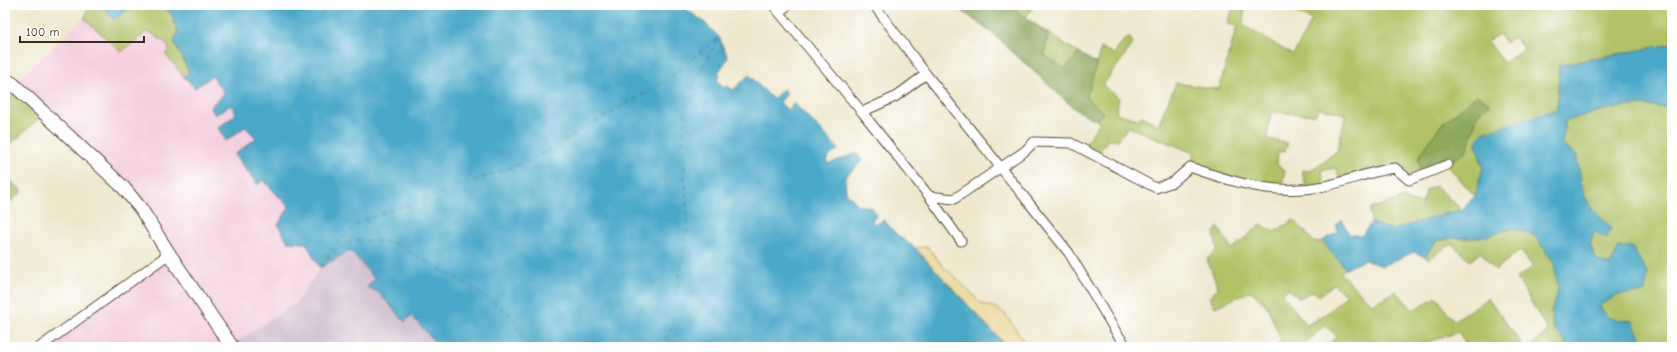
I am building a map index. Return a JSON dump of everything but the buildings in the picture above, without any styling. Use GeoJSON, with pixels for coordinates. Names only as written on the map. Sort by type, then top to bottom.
{"type":"FeatureCollection","features":[{"type":"Feature","properties":{"kind":"main road"},"geometry":{"type":"LineString","coordinates":[[5,79],[13,84],[123,187],[141,210],[232,347]]}},
{"type":"Feature","properties":{"kind":"street"},"geometry":{"type":"LineString","coordinates":[[788,5],[776,8],[929,196],[960,241]]}},
{"type":"Feature","properties":{"kind":"street"},"geometry":{"type":"LineString","coordinates":[[874,5],[926,74],[1069,253],[1116,332],[1127,347]]}},
{"type":"Feature","properties":{"kind":"street"},"geometry":{"type":"LineString","coordinates":[[862,112],[895,97],[926,74]]}},
{"type":"Feature","properties":{"kind":"street"},"geometry":{"type":"LineString","coordinates":[[929,196],[954,199],[1025,151],[1034,142],[1071,143],[1156,188],[1173,182],[1190,168],[1234,182],[1262,188],[1282,189],[1324,186],[1377,170],[1395,168],[1409,180],[1447,165]]}},
{"type":"Feature","properties":{"kind":"street"},"geometry":{"type":"LineString","coordinates":[[40,347],[169,254]]}},
{"type":"Feature","properties":{"kind":"shaded area"},"geometry":{"type":"Polygon","coordinates":[[[84,18],[121,52],[148,31],[167,44],[169,50],[165,55],[195,88],[212,76],[224,93],[210,106],[231,105],[236,114],[218,128],[245,127],[256,138],[235,155],[258,185],[263,180],[289,207],[288,242],[306,242],[320,268],[296,303],[232,345],[232,347],[40,347],[169,254],[141,209],[13,84],[84,18]]]}},
{"type":"Feature","properties":{"kind":"shaded area"},"geometry":{"type":"Polygon","coordinates":[[[350,249],[375,279],[368,287],[378,292],[405,322],[410,315],[439,347],[232,347],[231,345],[296,303],[320,268],[350,249]]]}},
{"type":"Feature","properties":{"kind":"green space"},"geometry":{"type":"Polygon","coordinates":[[[90,5],[102,5],[113,19],[136,5],[160,5],[171,13],[178,32],[174,42],[189,72],[184,77],[165,54],[169,50],[167,44],[148,31],[121,52],[84,18],[90,5]]]}},
{"type":"Feature","properties":{"kind":"green space"},"geometry":{"type":"Polygon","coordinates":[[[954,5],[1007,5],[1048,33],[1044,55],[1065,69],[1079,53],[1097,64],[1086,98],[1104,113],[1096,120],[1076,110],[993,34],[954,5]]]}},
{"type":"Feature","properties":{"kind":"green space"},"geometry":{"type":"Polygon","coordinates":[[[1007,5],[1035,5],[1025,18],[1007,5]]]}},
{"type":"Feature","properties":{"kind":"green space"},"geometry":{"type":"Polygon","coordinates":[[[1234,5],[1245,5],[1243,25],[1293,55],[1312,20],[1280,5],[1670,5],[1672,13],[1672,44],[1560,65],[1557,109],[1483,133],[1476,143],[1483,168],[1475,196],[1447,165],[1467,150],[1478,114],[1490,104],[1477,95],[1440,126],[1421,175],[1409,180],[1395,168],[1341,181],[1336,168],[1322,170],[1324,186],[1306,188],[1302,170],[1310,171],[1337,151],[1346,114],[1319,108],[1315,115],[1271,112],[1267,139],[1288,143],[1285,151],[1278,152],[1277,165],[1285,171],[1281,189],[1190,167],[1194,153],[1128,127],[1118,140],[1108,140],[1095,157],[1082,148],[1100,122],[1096,120],[1103,113],[1086,98],[1101,48],[1114,54],[1124,40],[1130,38],[1133,44],[1103,85],[1119,98],[1116,113],[1138,119],[1142,116],[1158,125],[1176,83],[1219,89],[1237,26],[1227,24],[1234,5]],[[1499,34],[1488,41],[1504,63],[1524,49],[1514,37],[1505,43],[1499,34]]]}},
{"type":"Feature","properties":{"kind":"green space"},"geometry":{"type":"Polygon","coordinates":[[[1048,33],[1079,53],[1065,69],[1044,55],[1048,33]]]}},
{"type":"Feature","properties":{"kind":"green space"},"geometry":{"type":"Polygon","coordinates":[[[5,79],[44,114],[5,149],[5,79]]]}},
{"type":"Feature","properties":{"kind":"green space"},"geometry":{"type":"Polygon","coordinates":[[[1477,95],[1490,104],[1478,114],[1467,150],[1447,165],[1421,175],[1418,158],[1440,126],[1477,95]]]}},
{"type":"Feature","properties":{"kind":"green space"},"geometry":{"type":"Polygon","coordinates":[[[1639,105],[1670,108],[1672,106],[1672,347],[1645,347],[1632,321],[1608,318],[1599,305],[1617,295],[1645,292],[1619,248],[1610,265],[1597,260],[1590,245],[1594,232],[1611,227],[1593,211],[1584,195],[1576,154],[1562,145],[1565,121],[1607,109],[1639,105]]]}},
{"type":"Feature","properties":{"kind":"green space"},"geometry":{"type":"Polygon","coordinates":[[[5,176],[22,191],[5,208],[5,176]]]}},
{"type":"Feature","properties":{"kind":"green space"},"geometry":{"type":"Polygon","coordinates":[[[1436,186],[1462,210],[1440,215],[1393,231],[1371,223],[1370,209],[1402,198],[1422,204],[1426,190],[1436,186]]]}},
{"type":"Feature","properties":{"kind":"green space"},"geometry":{"type":"Polygon","coordinates":[[[1294,220],[1315,243],[1322,241],[1346,269],[1340,273],[1372,304],[1396,291],[1413,310],[1436,297],[1454,321],[1488,298],[1524,347],[1469,347],[1458,332],[1414,347],[1331,347],[1329,344],[1336,336],[1325,325],[1302,347],[1273,347],[1281,340],[1267,306],[1251,291],[1215,307],[1209,298],[1218,288],[1207,259],[1217,249],[1214,233],[1218,227],[1232,249],[1261,224],[1274,232],[1294,220]],[[1334,284],[1319,296],[1313,291],[1300,298],[1288,289],[1282,294],[1307,325],[1327,313],[1346,296],[1334,284]]]}},
{"type":"Feature","properties":{"kind":"green space"},"geometry":{"type":"Polygon","coordinates":[[[1513,228],[1535,236],[1554,262],[1558,289],[1551,312],[1553,328],[1566,342],[1563,347],[1529,347],[1548,331],[1517,278],[1533,267],[1520,250],[1495,270],[1481,252],[1470,261],[1452,244],[1428,259],[1425,257],[1436,241],[1453,238],[1480,238],[1513,228]]]}},
{"type":"Feature","properties":{"kind":"sand"},"geometry":{"type":"Polygon","coordinates":[[[928,247],[944,268],[950,272],[982,304],[996,308],[1005,314],[1028,347],[1007,347],[915,248],[928,247]]]}},
{"type":"Feature","properties":{"kind":"water"},"geometry":{"type":"Polygon","coordinates":[[[102,5],[136,5],[113,19],[102,5]]]}},
{"type":"Feature","properties":{"kind":"water"},"geometry":{"type":"Polygon","coordinates":[[[160,5],[680,5],[704,22],[719,37],[728,58],[718,73],[720,76],[717,80],[724,88],[727,86],[733,90],[749,75],[773,99],[783,89],[787,94],[780,102],[788,110],[794,103],[839,149],[827,158],[828,164],[857,153],[862,161],[845,177],[846,192],[859,205],[873,208],[876,217],[872,221],[875,224],[884,220],[896,234],[915,248],[1007,347],[439,347],[411,315],[405,322],[378,292],[367,287],[375,279],[350,250],[320,268],[306,243],[288,242],[278,225],[289,207],[263,180],[258,185],[234,155],[256,138],[245,127],[226,141],[218,128],[236,114],[231,105],[215,115],[210,107],[224,93],[212,76],[195,88],[184,77],[189,72],[174,41],[178,32],[171,13],[160,5]]]}},
{"type":"Feature","properties":{"kind":"water"},"geometry":{"type":"Polygon","coordinates":[[[1672,44],[1672,106],[1670,108],[1639,105],[1607,109],[1565,121],[1562,145],[1576,154],[1584,195],[1593,211],[1611,227],[1607,238],[1594,232],[1590,245],[1597,260],[1610,265],[1619,247],[1632,247],[1648,274],[1645,292],[1617,295],[1599,306],[1608,318],[1632,321],[1645,347],[1563,347],[1566,342],[1553,328],[1551,312],[1558,289],[1554,263],[1535,236],[1513,228],[1480,238],[1453,238],[1436,241],[1425,257],[1414,252],[1382,266],[1364,260],[1346,269],[1322,241],[1338,232],[1336,225],[1342,220],[1349,234],[1361,236],[1371,223],[1393,230],[1440,215],[1462,210],[1475,196],[1483,168],[1476,143],[1483,133],[1557,109],[1559,65],[1672,44]]]}},
{"type":"Feature","properties":{"kind":"ferry route"},"geometry":{"type":"LineString","coordinates":[[528,347],[511,315],[470,286],[392,242],[355,240],[334,251],[320,268],[330,250],[359,222],[529,161],[664,82],[719,37]]}},
{"type":"Feature","properties":{"kind":"ferry route"},"geometry":{"type":"LineString","coordinates":[[661,347],[671,328],[688,227],[683,149],[687,95],[719,37]]}}]}
